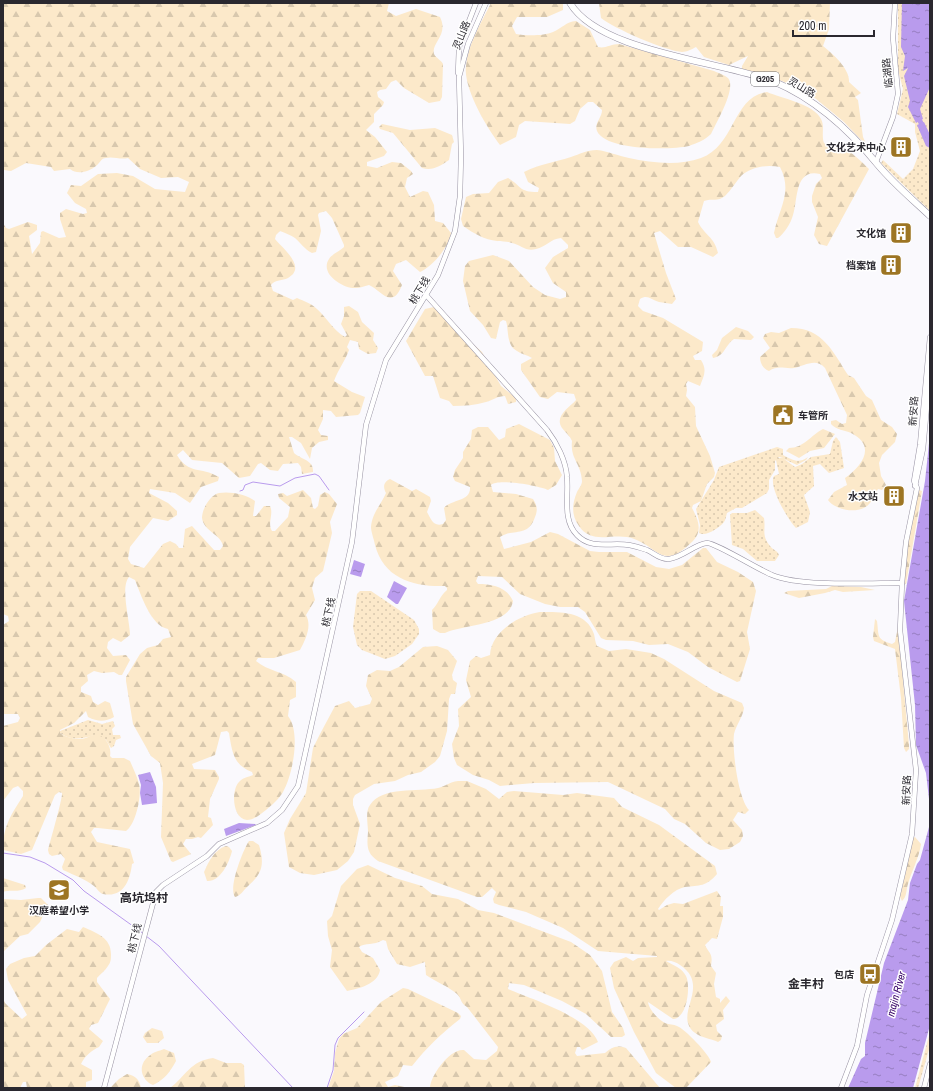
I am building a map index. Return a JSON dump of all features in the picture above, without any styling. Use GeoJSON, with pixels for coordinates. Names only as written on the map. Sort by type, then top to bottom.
{"type":"FeatureCollection","features":[{"type":"Feature","properties":{"kind":"highway","name":"灵山路"},"geometry":{"type":"LineString","coordinates":[[570,3],[583,18],[611,36],[757,77],[792,90],[841,126],[929,215]]}},
{"type":"Feature","properties":{"kind":"main road"},"geometry":{"type":"LineString","coordinates":[[459,77],[457,64],[459,47],[476,3]]}},
{"type":"Feature","properties":{"kind":"main road","name":"灵山路"},"geometry":{"type":"LineString","coordinates":[[459,77],[468,44],[486,3]]}},
{"type":"Feature","properties":{"kind":"main road","name":"临湖路"},"geometry":{"type":"LineString","coordinates":[[876,162],[893,117],[898,94],[893,38],[895,3]]}},
{"type":"Feature","properties":{"kind":"main road","name":"桃下线"},"geometry":{"type":"LineString","coordinates":[[104,1088],[156,892],[163,885],[207,856],[225,840],[267,823],[282,810],[298,786],[352,542],[366,425],[386,360],[426,295],[445,259],[455,231],[458,212],[461,156],[459,77]]}},
{"type":"Feature","properties":{"kind":"main road"},"geometry":{"type":"LineString","coordinates":[[426,295],[547,430],[556,442],[567,477],[568,518],[577,535],[592,545],[628,545],[647,550],[662,559],[667,559],[680,556],[708,543],[715,544],[729,554],[774,576],[792,580],[902,583]]}},
{"type":"Feature","properties":{"kind":"main road","name":"新安路"},"geometry":{"type":"LineString","coordinates":[[841,1088],[857,1046],[867,995],[892,920],[912,834],[916,770],[900,630],[902,583],[906,542],[917,488],[914,481],[920,444],[930,337]]}},
{"type":"Feature","properties":{"kind":"main road","name":"新安路"},"geometry":{"type":"LineString","coordinates":[[915,486],[923,449],[930,374]]}},
{"type":"Feature","properties":{"kind":"main road"},"geometry":{"type":"LineString","coordinates":[[924,1088],[930,1064]]}},
{"type":"Feature","properties":{"kind":"green space"},"geometry":{"type":"Polygon","coordinates":[[[3,3],[389,3],[387,11],[396,16],[416,9],[440,17],[442,23],[441,34],[434,50],[434,54],[443,64],[442,97],[440,101],[429,103],[404,88],[396,80],[391,82],[386,89],[377,92],[378,97],[384,102],[374,114],[374,122],[366,130],[375,137],[387,152],[384,156],[367,162],[367,166],[377,168],[392,162],[401,163],[413,174],[407,178],[405,187],[410,197],[423,191],[428,192],[434,205],[435,221],[443,223],[451,233],[450,238],[440,256],[420,272],[406,260],[396,264],[393,271],[402,285],[398,293],[394,297],[390,298],[386,297],[369,285],[359,288],[345,286],[334,280],[330,275],[327,270],[329,259],[344,247],[344,245],[332,218],[326,211],[319,213],[318,215],[321,231],[316,252],[312,253],[295,238],[280,231],[276,235],[275,239],[291,257],[295,268],[293,273],[288,278],[277,281],[271,285],[273,291],[293,300],[297,298],[313,306],[321,312],[337,331],[345,337],[347,335],[341,324],[344,316],[344,307],[349,306],[358,312],[362,322],[374,333],[373,340],[378,348],[376,353],[368,354],[359,349],[358,342],[350,340],[347,347],[349,350],[346,358],[334,381],[352,392],[365,397],[360,413],[358,415],[336,417],[331,411],[323,410],[323,419],[318,430],[321,435],[328,436],[328,440],[319,442],[312,448],[310,459],[301,443],[292,437],[289,437],[294,453],[312,465],[313,472],[302,474],[301,467],[298,463],[283,464],[278,471],[270,470],[261,463],[258,464],[250,476],[239,478],[222,463],[192,460],[183,450],[177,455],[181,461],[191,468],[219,477],[218,481],[201,487],[190,503],[175,493],[150,489],[149,493],[168,503],[177,511],[177,515],[168,521],[153,518],[130,547],[128,559],[131,564],[144,568],[163,544],[170,541],[176,544],[179,548],[183,548],[185,529],[192,526],[214,550],[220,550],[223,546],[222,542],[206,527],[202,518],[203,511],[207,503],[213,496],[219,493],[228,492],[238,494],[255,501],[253,516],[256,516],[264,506],[270,506],[270,525],[272,531],[275,531],[288,517],[290,507],[279,498],[278,494],[283,493],[287,496],[303,490],[311,498],[313,508],[315,509],[318,506],[320,495],[325,492],[329,494],[337,504],[330,522],[332,533],[323,571],[315,578],[312,588],[315,600],[306,615],[308,619],[308,628],[300,650],[274,658],[258,658],[256,661],[261,665],[286,675],[296,682],[296,697],[290,700],[288,716],[292,723],[295,742],[290,775],[287,784],[280,797],[255,818],[247,820],[238,815],[234,804],[236,786],[240,781],[253,775],[252,772],[241,765],[234,757],[229,733],[227,731],[221,732],[215,755],[192,764],[194,769],[215,770],[219,777],[210,799],[208,817],[211,818],[213,825],[201,838],[186,839],[183,844],[191,854],[173,862],[171,861],[161,837],[163,783],[160,763],[151,756],[133,724],[126,677],[140,654],[147,648],[158,645],[163,639],[171,637],[168,629],[162,627],[147,609],[135,580],[129,577],[126,582],[125,596],[130,635],[121,642],[113,638],[108,642],[107,648],[113,656],[126,655],[130,660],[122,675],[114,672],[102,673],[94,671],[87,675],[88,681],[81,687],[81,692],[91,696],[93,702],[98,705],[105,701],[110,703],[114,717],[104,721],[98,721],[88,717],[86,711],[74,723],[60,730],[60,733],[75,739],[82,739],[93,735],[101,736],[109,745],[110,756],[112,758],[124,758],[130,761],[138,781],[140,789],[139,802],[130,827],[126,831],[94,828],[91,832],[97,842],[130,849],[134,863],[132,864],[130,876],[125,886],[121,890],[110,895],[99,892],[87,881],[63,870],[62,867],[65,859],[61,854],[52,856],[49,854],[48,850],[59,811],[62,793],[59,792],[55,795],[32,850],[21,854],[3,850],[4,834],[8,821],[23,796],[23,791],[18,786],[13,788],[3,801],[3,726],[18,722],[20,718],[18,714],[3,714],[3,625],[9,621],[8,616],[3,614],[3,223],[6,228],[9,229],[28,222],[37,225],[37,230],[29,236],[32,254],[40,243],[41,232],[43,231],[59,238],[66,237],[60,219],[60,213],[66,209],[83,214],[87,213],[86,209],[75,203],[67,193],[71,185],[81,186],[98,174],[117,173],[133,176],[155,189],[185,192],[189,182],[178,177],[161,178],[140,169],[128,158],[104,158],[93,168],[83,172],[76,172],[70,169],[54,171],[51,167],[26,163],[11,171],[4,170],[3,3]]]}},
{"type":"Feature","properties":{"kind":"green space"},"geometry":{"type":"Polygon","coordinates":[[[491,3],[563,3],[563,10],[547,17],[517,17],[512,26],[516,34],[545,34],[553,32],[569,23],[576,21],[590,30],[598,47],[619,44],[714,71],[725,76],[728,78],[730,83],[730,89],[725,106],[711,134],[689,146],[640,148],[625,146],[603,138],[597,131],[597,123],[601,116],[602,110],[593,102],[588,102],[580,109],[575,121],[570,124],[525,121],[519,125],[516,137],[500,145],[477,107],[468,85],[466,75],[469,50],[491,3]]]}},
{"type":"Feature","properties":{"kind":"green space"},"geometry":{"type":"Polygon","coordinates":[[[599,3],[830,3],[829,29],[823,46],[840,62],[847,72],[849,82],[861,93],[855,97],[858,100],[863,137],[867,146],[844,122],[810,94],[782,81],[742,69],[742,66],[748,56],[729,65],[704,57],[696,47],[682,52],[664,48],[616,27],[601,18],[599,3]]]}},
{"type":"Feature","properties":{"kind":"green space"},"geometry":{"type":"Polygon","coordinates":[[[898,3],[930,3],[930,211],[881,163],[883,160],[903,179],[913,169],[920,151],[915,132],[915,124],[897,114],[903,89],[898,70],[898,3]]]}},
{"type":"Feature","properties":{"kind":"green space"},"geometry":{"type":"Polygon","coordinates":[[[767,92],[805,105],[812,109],[821,119],[824,143],[830,147],[847,150],[869,169],[827,246],[819,244],[814,235],[818,217],[812,202],[812,196],[816,184],[822,178],[820,174],[812,173],[801,181],[791,221],[783,234],[776,238],[774,233],[784,200],[785,184],[784,176],[780,167],[775,166],[765,166],[749,170],[741,176],[725,196],[722,198],[704,201],[698,222],[712,239],[716,247],[718,253],[713,257],[691,247],[678,247],[660,231],[654,233],[666,273],[676,299],[672,304],[659,302],[645,297],[640,299],[638,306],[643,311],[663,318],[703,342],[702,351],[693,356],[695,360],[701,360],[705,371],[700,386],[688,381],[686,384],[686,396],[695,407],[696,426],[710,456],[715,473],[714,477],[707,484],[701,501],[693,505],[692,508],[696,516],[699,529],[693,541],[682,551],[666,556],[659,554],[637,540],[627,537],[595,537],[589,535],[584,532],[576,522],[573,505],[582,482],[581,475],[574,457],[572,441],[560,424],[563,412],[576,400],[574,394],[557,392],[548,399],[540,397],[521,370],[521,364],[532,358],[513,348],[509,342],[506,321],[503,320],[500,322],[496,339],[491,338],[483,325],[470,311],[463,281],[465,266],[469,261],[493,255],[509,261],[533,287],[545,295],[560,299],[566,297],[566,292],[553,283],[545,268],[553,257],[568,248],[568,245],[561,238],[539,248],[529,250],[510,242],[493,240],[479,236],[463,226],[461,219],[466,197],[473,194],[489,193],[498,182],[508,178],[523,190],[538,192],[539,188],[528,182],[524,172],[583,152],[597,150],[629,158],[665,163],[693,161],[712,152],[728,133],[740,111],[747,102],[756,95],[767,92]]]}},
{"type":"Feature","properties":{"kind":"green space"},"geometry":{"type":"Polygon","coordinates":[[[382,124],[410,130],[435,128],[452,135],[454,142],[452,144],[449,160],[433,168],[422,168],[393,133],[380,129],[379,127],[382,124]]]}},
{"type":"Feature","properties":{"kind":"green space"},"geometry":{"type":"Polygon","coordinates":[[[434,307],[463,338],[471,342],[482,352],[501,386],[516,398],[516,402],[508,404],[505,396],[478,404],[453,406],[449,401],[440,398],[433,376],[425,376],[406,341],[425,309],[434,307]]]}},
{"type":"Feature","properties":{"kind":"green space"},"geometry":{"type":"Polygon","coordinates":[[[736,327],[748,331],[754,337],[751,340],[734,339],[723,353],[713,358],[712,355],[717,350],[722,338],[736,327]]]}},
{"type":"Feature","properties":{"kind":"green space"},"geometry":{"type":"Polygon","coordinates":[[[791,328],[811,332],[826,343],[848,375],[854,378],[866,396],[872,400],[881,420],[892,427],[897,434],[895,442],[882,455],[879,463],[881,476],[886,485],[882,490],[878,489],[866,507],[855,510],[842,509],[832,504],[828,500],[834,492],[847,485],[845,478],[857,468],[864,456],[865,450],[859,438],[851,433],[835,428],[831,424],[831,421],[836,420],[842,424],[846,423],[847,415],[825,368],[818,363],[810,363],[794,368],[775,368],[769,371],[761,364],[760,357],[770,348],[763,338],[765,334],[771,332],[779,333],[791,328]]]}},
{"type":"Feature","properties":{"kind":"green space"},"geometry":{"type":"Polygon","coordinates":[[[519,424],[550,440],[554,448],[555,461],[562,475],[556,485],[548,490],[510,482],[495,483],[491,485],[493,492],[516,494],[533,499],[537,508],[535,517],[529,528],[520,532],[505,534],[500,537],[504,549],[531,542],[550,532],[558,534],[590,551],[627,552],[656,567],[669,569],[682,565],[703,548],[706,548],[717,562],[738,572],[753,582],[756,591],[747,632],[750,649],[740,681],[737,682],[708,667],[688,652],[668,644],[649,645],[633,641],[606,640],[601,638],[585,612],[578,607],[560,607],[545,604],[520,594],[502,577],[478,576],[476,581],[478,584],[498,587],[507,592],[513,601],[510,609],[504,615],[495,620],[445,633],[440,633],[433,629],[432,610],[447,588],[445,586],[422,585],[402,579],[385,566],[379,557],[375,545],[371,529],[372,522],[375,513],[386,493],[384,489],[385,483],[390,479],[412,491],[416,489],[430,497],[431,501],[427,512],[431,520],[435,523],[440,525],[443,524],[446,520],[444,508],[447,505],[464,498],[469,492],[470,487],[455,481],[453,477],[455,470],[463,458],[463,452],[471,439],[472,430],[478,427],[488,427],[499,440],[505,437],[506,429],[519,424]]]}},
{"type":"Feature","properties":{"kind":"green space"},"geometry":{"type":"Polygon","coordinates":[[[823,429],[835,434],[824,448],[810,451],[799,458],[786,451],[789,448],[803,444],[823,429]]]}},
{"type":"Feature","properties":{"kind":"green space"},"geometry":{"type":"Polygon","coordinates":[[[836,437],[840,442],[844,468],[829,473],[820,464],[813,466],[814,486],[804,495],[810,512],[808,522],[796,528],[788,518],[776,495],[773,481],[774,476],[779,474],[776,460],[775,470],[769,480],[769,489],[767,493],[742,508],[736,508],[727,513],[726,519],[719,527],[705,534],[699,533],[700,525],[696,509],[714,480],[719,467],[777,447],[783,449],[783,455],[793,460],[798,461],[808,457],[806,460],[797,465],[784,459],[795,467],[811,457],[830,454],[833,441],[836,437]]]}},
{"type":"Feature","properties":{"kind":"green space"},"geometry":{"type":"Polygon","coordinates":[[[919,490],[922,491],[906,584],[904,583],[908,540],[919,490]]]}},
{"type":"Feature","properties":{"kind":"green space"},"geometry":{"type":"Polygon","coordinates":[[[755,510],[764,518],[767,542],[779,555],[775,561],[757,561],[743,549],[732,545],[730,515],[732,513],[747,513],[755,510]]]}},
{"type":"Feature","properties":{"kind":"green space"},"geometry":{"type":"Polygon","coordinates":[[[832,586],[861,587],[875,590],[843,592],[835,590],[799,598],[784,593],[788,591],[826,589],[832,586]]]}},
{"type":"Feature","properties":{"kind":"green space"},"geometry":{"type":"Polygon","coordinates":[[[360,591],[371,591],[414,620],[419,629],[419,634],[412,644],[395,656],[385,659],[362,650],[357,645],[353,627],[357,594],[360,591]]]}},
{"type":"Feature","properties":{"kind":"green space"},"geometry":{"type":"Polygon","coordinates":[[[540,612],[572,614],[579,617],[590,626],[597,646],[609,651],[626,649],[651,653],[664,659],[714,691],[742,703],[744,708],[734,734],[734,751],[739,785],[745,804],[749,810],[745,814],[738,812],[733,820],[742,830],[743,836],[740,842],[729,849],[720,850],[706,843],[685,824],[674,819],[665,809],[608,782],[534,783],[500,786],[489,780],[473,775],[457,765],[454,758],[452,744],[459,726],[458,709],[471,697],[466,680],[470,661],[476,656],[481,658],[490,655],[495,639],[515,621],[540,612]]]}},
{"type":"Feature","properties":{"kind":"green space"},"geometry":{"type":"Polygon","coordinates":[[[875,619],[877,621],[879,636],[883,640],[892,644],[895,642],[898,627],[909,745],[909,749],[906,752],[904,748],[901,698],[895,649],[874,641],[875,619]]]}},
{"type":"Feature","properties":{"kind":"green space"},"geometry":{"type":"Polygon","coordinates":[[[437,646],[448,650],[457,661],[452,675],[453,680],[457,683],[455,694],[451,694],[449,699],[447,731],[440,756],[435,762],[421,772],[408,775],[395,781],[374,784],[355,795],[353,805],[360,824],[354,852],[348,861],[337,870],[314,875],[300,873],[289,867],[284,833],[290,819],[306,793],[313,748],[335,706],[349,701],[355,708],[370,704],[372,699],[366,686],[368,675],[377,670],[390,671],[399,667],[423,647],[437,646]]]}},
{"type":"Feature","properties":{"kind":"green space"},"geometry":{"type":"Polygon","coordinates":[[[88,720],[102,724],[113,721],[115,726],[112,729],[113,735],[120,735],[121,738],[116,740],[114,746],[111,748],[106,740],[94,735],[85,738],[72,738],[64,736],[60,733],[60,731],[88,720]]]}},
{"type":"Feature","properties":{"kind":"green space"},"geometry":{"type":"Polygon","coordinates":[[[458,781],[467,781],[486,789],[499,799],[507,792],[514,791],[563,795],[577,793],[614,798],[622,807],[659,825],[715,866],[717,874],[713,878],[702,885],[685,887],[673,892],[658,909],[659,910],[674,903],[683,904],[717,891],[721,897],[720,906],[723,906],[723,917],[717,939],[712,938],[705,945],[711,954],[711,966],[716,973],[714,984],[716,997],[720,999],[720,1003],[726,996],[730,1001],[723,1010],[724,1019],[716,1025],[717,1031],[722,1036],[721,1040],[718,1042],[700,1036],[690,1028],[687,1016],[693,987],[692,979],[688,972],[677,963],[666,961],[677,967],[686,976],[688,994],[682,1014],[678,1018],[673,1019],[648,1002],[652,1011],[660,1020],[668,1024],[676,1025],[685,1031],[702,1048],[710,1059],[711,1062],[686,1088],[676,1088],[656,1073],[634,1032],[614,988],[610,968],[614,962],[626,957],[633,961],[638,958],[657,956],[598,951],[563,928],[526,912],[494,903],[493,899],[496,892],[492,888],[482,897],[477,897],[378,861],[371,855],[368,848],[367,814],[368,808],[376,799],[392,792],[438,788],[458,781]]]}},
{"type":"Feature","properties":{"kind":"green space"},"geometry":{"type":"Polygon","coordinates":[[[915,837],[921,844],[920,849],[908,884],[906,895],[902,901],[900,897],[913,838],[915,837]]]}},
{"type":"Feature","properties":{"kind":"green space"},"geometry":{"type":"Polygon","coordinates":[[[249,841],[253,841],[259,845],[262,858],[261,869],[256,878],[235,897],[233,886],[235,878],[243,852],[249,841]]]}},
{"type":"Feature","properties":{"kind":"green space"},"geometry":{"type":"Polygon","coordinates":[[[226,846],[232,851],[229,861],[220,875],[207,881],[204,872],[212,856],[218,850],[226,846]]]}},
{"type":"Feature","properties":{"kind":"green space"},"geometry":{"type":"Polygon","coordinates":[[[368,865],[395,878],[422,886],[432,894],[458,899],[478,910],[494,913],[571,942],[590,955],[602,971],[612,1012],[623,1028],[625,1035],[622,1037],[611,1037],[586,1014],[562,1001],[524,985],[509,983],[508,989],[572,1017],[592,1033],[598,1042],[582,1050],[580,1047],[577,1047],[575,1053],[577,1056],[605,1053],[612,1048],[617,1047],[626,1048],[660,1088],[430,1088],[437,1070],[453,1053],[464,1050],[474,1059],[486,1060],[497,1051],[498,1047],[467,1007],[463,1004],[457,994],[426,975],[425,962],[410,967],[397,964],[388,949],[386,941],[383,940],[359,947],[362,952],[373,958],[380,970],[376,979],[372,982],[357,989],[347,991],[330,967],[332,950],[328,936],[327,921],[332,916],[341,886],[357,869],[368,865]]]}},
{"type":"Feature","properties":{"kind":"green space"},"geometry":{"type":"Polygon","coordinates":[[[3,878],[25,885],[26,888],[3,892],[3,878]]]}},
{"type":"Feature","properties":{"kind":"green space"},"geometry":{"type":"Polygon","coordinates":[[[41,898],[48,905],[40,922],[28,934],[20,936],[3,952],[3,899],[21,900],[41,898]]]}},
{"type":"Feature","properties":{"kind":"green space"},"geometry":{"type":"Polygon","coordinates":[[[83,927],[98,934],[106,940],[109,944],[111,954],[109,965],[97,978],[97,982],[110,999],[98,1023],[91,1025],[89,1029],[103,1041],[99,1047],[86,1056],[81,1064],[92,1070],[92,1080],[86,1082],[86,1088],[27,1088],[26,1082],[23,1082],[20,1088],[3,1088],[3,997],[5,1003],[22,1019],[27,1015],[8,980],[6,969],[10,964],[24,958],[35,956],[46,945],[67,929],[79,932],[83,927]]]}},
{"type":"Feature","properties":{"kind":"green space"},"geometry":{"type":"Polygon","coordinates":[[[403,988],[458,1013],[461,1016],[460,1019],[434,1041],[412,1066],[403,1065],[398,1076],[385,1082],[388,1087],[395,1085],[409,1088],[328,1088],[334,1071],[335,1053],[339,1039],[343,1034],[357,1028],[381,1002],[403,988]]]}},
{"type":"Feature","properties":{"kind":"green space"},"geometry":{"type":"Polygon","coordinates":[[[152,1028],[162,1031],[164,1038],[158,1043],[147,1043],[143,1037],[145,1033],[152,1028]]]}},
{"type":"Feature","properties":{"kind":"green space"},"geometry":{"type":"Polygon","coordinates":[[[930,1032],[930,1046],[918,1088],[915,1088],[930,1032]]]}},
{"type":"Feature","properties":{"kind":"green space"},"geometry":{"type":"Polygon","coordinates":[[[164,1049],[174,1053],[176,1061],[167,1075],[153,1085],[143,1076],[143,1064],[151,1055],[164,1049]]]}},
{"type":"Feature","properties":{"kind":"green space"},"geometry":{"type":"Polygon","coordinates":[[[213,1058],[226,1063],[241,1063],[244,1065],[245,1088],[170,1088],[199,1062],[213,1058]]]}},
{"type":"Feature","properties":{"kind":"green space"},"geometry":{"type":"Polygon","coordinates":[[[127,1074],[137,1078],[141,1088],[110,1088],[119,1079],[127,1074]]]}},
{"type":"Feature","properties":{"kind":"water"},"geometry":{"type":"Polygon","coordinates":[[[902,3],[930,3],[930,87],[920,109],[923,119],[916,123],[908,107],[910,101],[904,76],[908,68],[903,71],[905,56],[901,47],[902,3]]]}},
{"type":"Feature","properties":{"kind":"water"},"geometry":{"type":"Polygon","coordinates":[[[924,122],[930,135],[930,148],[926,146],[917,125],[924,122]]]}},
{"type":"Feature","properties":{"kind":"water","name":"majin River"},"geometry":{"type":"Polygon","coordinates":[[[930,434],[930,1025],[913,1088],[848,1088],[861,1059],[865,1056],[865,1043],[884,963],[908,900],[910,883],[920,860],[929,827],[929,799],[926,773],[916,745],[915,705],[904,601],[925,481],[930,434]]]}},
{"type":"Feature","properties":{"kind":"water"},"geometry":{"type":"Polygon","coordinates":[[[354,560],[365,564],[361,577],[350,574],[354,560]]]}},
{"type":"Feature","properties":{"kind":"water"},"geometry":{"type":"Polygon","coordinates":[[[394,581],[407,588],[398,604],[387,597],[394,581]]]}},
{"type":"Feature","properties":{"kind":"water"},"geometry":{"type":"Polygon","coordinates":[[[150,772],[156,787],[157,803],[142,805],[140,793],[141,785],[138,775],[150,772]]]}},
{"type":"Feature","properties":{"kind":"water"},"geometry":{"type":"Polygon","coordinates":[[[239,823],[256,825],[226,836],[224,829],[239,823]]]}},
{"type":"Feature","properties":{"kind":"waterway"},"geometry":{"type":"LineString","coordinates":[[920,121],[930,141]]}},
{"type":"Feature","properties":{"kind":"waterway"},"geometry":{"type":"LineString","coordinates":[[240,491],[243,490],[245,485],[253,482],[280,486],[295,478],[315,474],[319,476],[329,490]]}},
{"type":"Feature","properties":{"kind":"waterway"},"geometry":{"type":"LineString","coordinates":[[3,853],[30,857],[45,863],[73,880],[84,891],[144,934]]}},
{"type":"Feature","properties":{"kind":"waterway"},"geometry":{"type":"LineString","coordinates":[[146,936],[159,946],[293,1088]]}},
{"type":"Feature","properties":{"kind":"waterway"},"geometry":{"type":"LineString","coordinates":[[327,1088],[333,1070],[335,1045],[338,1038],[364,1012]]}},
{"type":"Feature","properties":{"kind":"place","name":"文化艺术中心"},"geometry":{"type":"Point","coordinates":[901,147]}},
{"type":"Feature","properties":{"kind":"place","name":"文化馆"},"geometry":{"type":"Point","coordinates":[901,233]}},
{"type":"Feature","properties":{"kind":"place","name":"档案馆"},"geometry":{"type":"Point","coordinates":[891,265]}},
{"type":"Feature","properties":{"kind":"place","name":"车管所"},"geometry":{"type":"Point","coordinates":[783,415]}},
{"type":"Feature","properties":{"kind":"place","name":"水文站"},"geometry":{"type":"Point","coordinates":[894,496]}},
{"type":"Feature","properties":{"kind":"place","name":"汉庭希望小学"},"geometry":{"type":"Point","coordinates":[59,890]}},
{"type":"Feature","properties":{"kind":"place","name":"包店"},"geometry":{"type":"Point","coordinates":[870,974]}},
{"type":"Feature","properties":{"kind":"district","name":"高坑坞村"},"geometry":{"type":"Point","coordinates":[144,898]}},
{"type":"Feature","properties":{"kind":"district","name":"金丰村"},"geometry":{"type":"Point","coordinates":[806,984]}}]}
